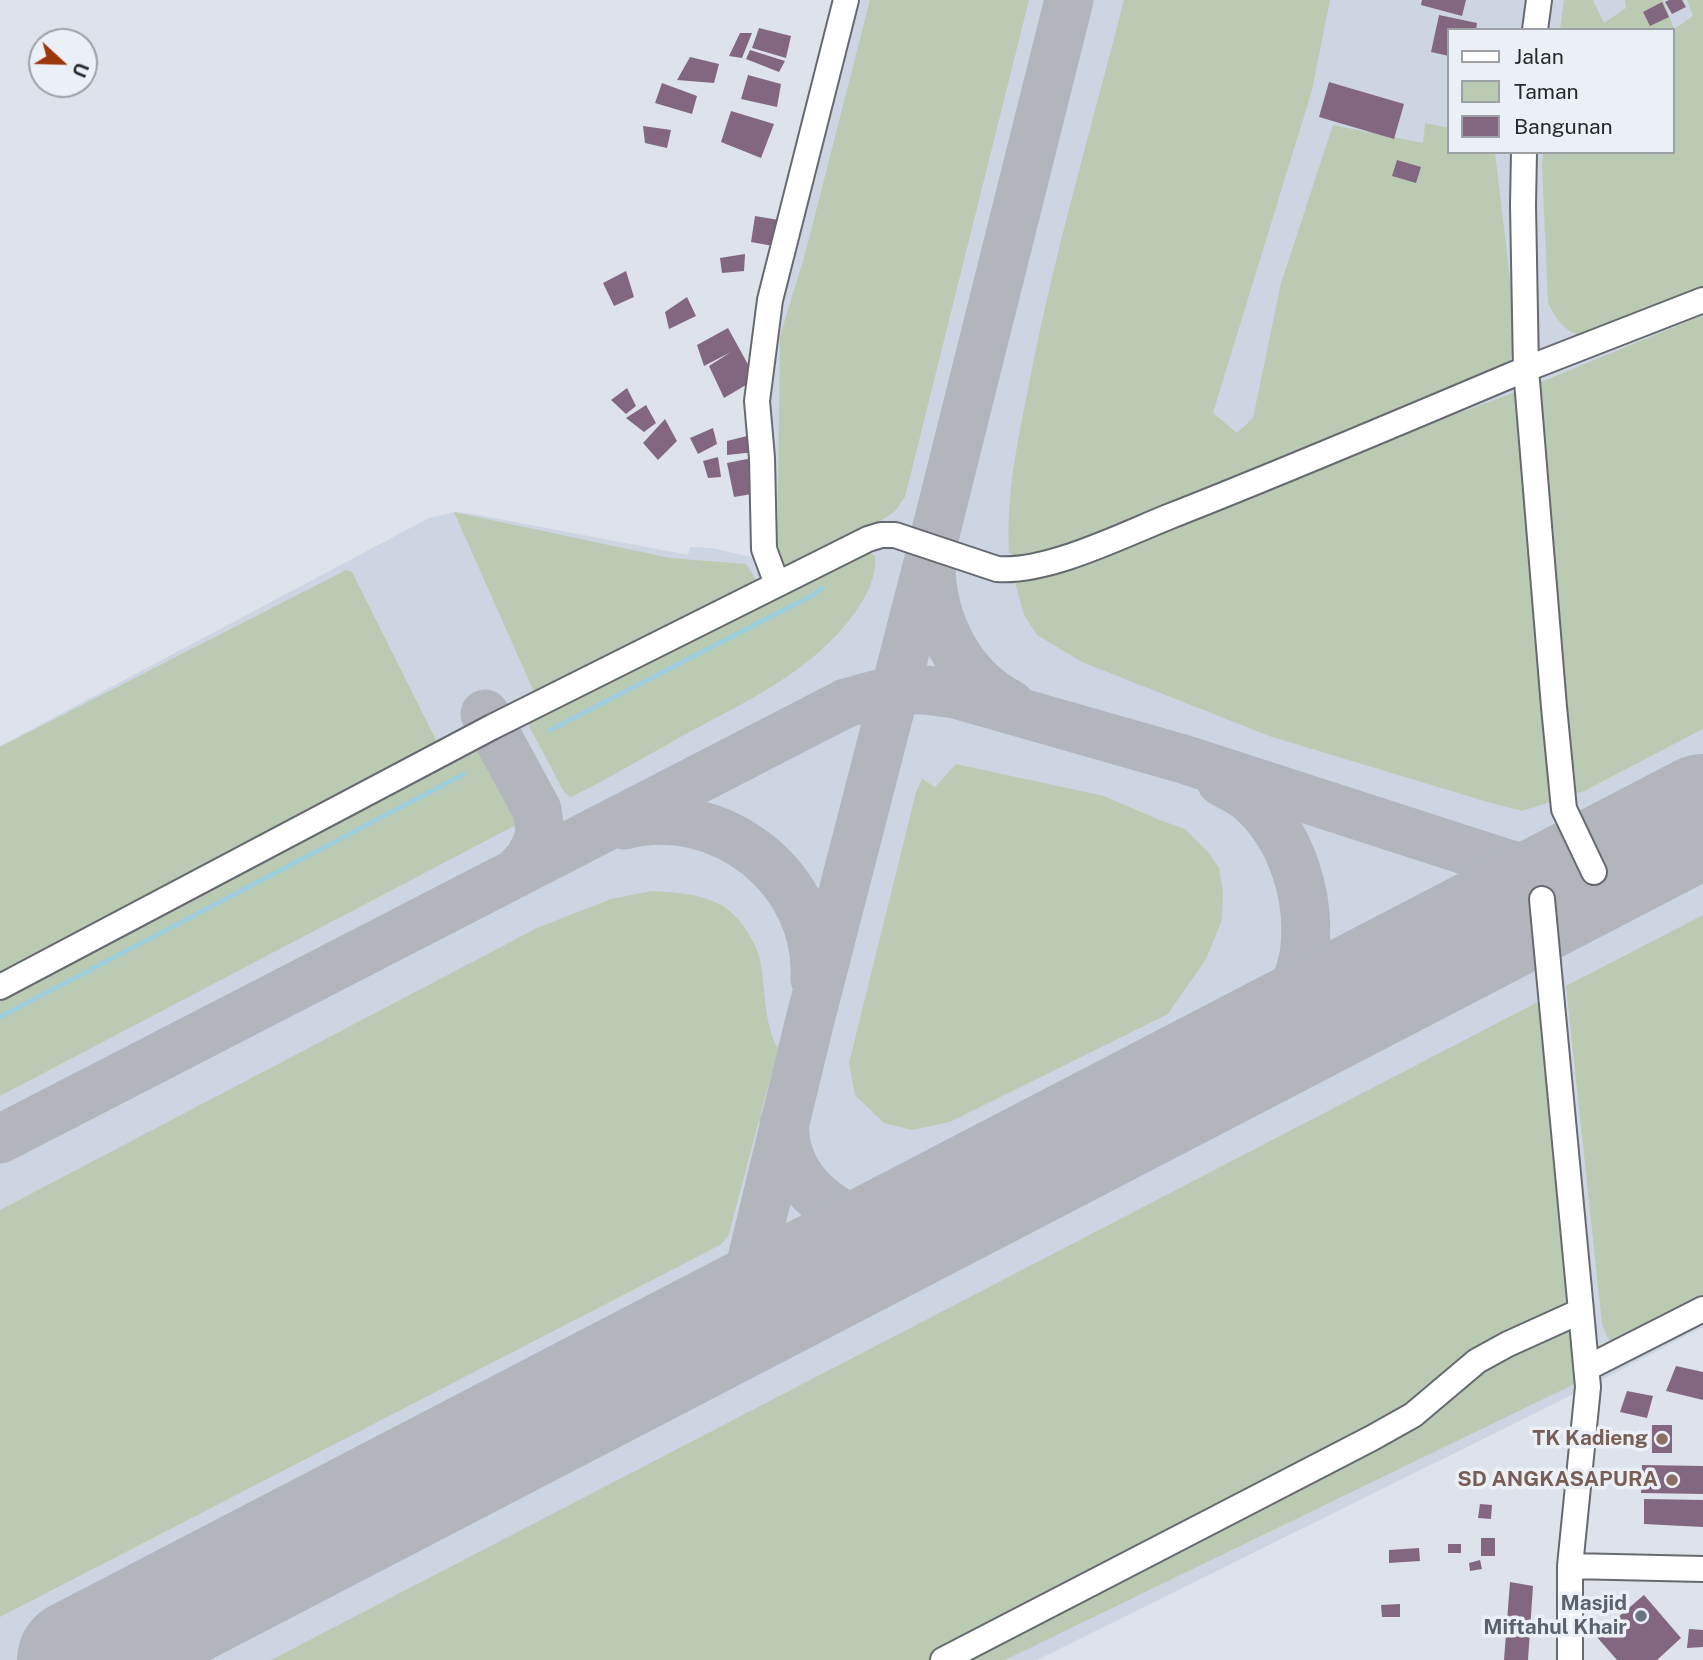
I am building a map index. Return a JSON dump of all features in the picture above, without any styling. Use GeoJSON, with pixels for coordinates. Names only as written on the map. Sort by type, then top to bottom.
{"type":"FeatureCollection","features":[{"type":"Feature","properties":{"kind":"street"},"geometry":{"type":"LineString","coordinates":[[777,584],[764,549],[762,458],[757,401],[770,300],[846,0]]}},
{"type":"Feature","properties":{"kind":"street"},"geometry":{"type":"LineString","coordinates":[[1535,28],[1539,0]]}},
{"type":"Feature","properties":{"kind":"street"},"geometry":{"type":"LineString","coordinates":[[1524,154],[1526,369],[1564,809],[1594,872]]}},
{"type":"Feature","properties":{"kind":"street"},"geometry":{"type":"LineString","coordinates":[[0,987],[492,727],[868,539],[881,535],[911,538],[979,563],[1012,570],[1030,568],[1097,545],[1266,478],[1526,369],[1703,300]]}},
{"type":"Feature","properties":{"kind":"street"},"geometry":{"type":"LineString","coordinates":[[1542,899],[1588,1387],[1570,1566],[1570,1660]]}},
{"type":"Feature","properties":{"kind":"street"},"geometry":{"type":"LineString","coordinates":[[1587,1368],[1703,1309]]}},
{"type":"Feature","properties":{"kind":"street"},"geometry":{"type":"LineString","coordinates":[[943,1660],[1372,1438],[1413,1415],[1477,1361],[1508,1343],[1581,1311]]}},
{"type":"Feature","properties":{"kind":"street"},"geometry":{"type":"LineString","coordinates":[[1570,1566],[1703,1569]]}},
{"type":"Feature","properties":{"kind":"shaded area"},"geometry":{"type":"Polygon","coordinates":[[[861,0],[1703,0],[1703,1327],[1588,1387],[1037,1660],[0,1660],[0,746],[429,518],[454,512],[688,555],[690,547],[712,548],[772,562],[768,426],[771,331],[861,0]]]}},
{"type":"Feature","properties":{"kind":"green space"},"geometry":{"type":"Polygon","coordinates":[[[870,0],[1029,0],[905,497],[895,511],[879,522],[777,572],[780,336],[805,254],[870,0]]]}},
{"type":"Feature","properties":{"kind":"green space"},"geometry":{"type":"Polygon","coordinates":[[[1124,0],[1330,0],[1312,90],[1213,413],[1237,433],[1253,418],[1281,283],[1333,125],[1423,143],[1425,123],[1448,128],[1448,154],[1495,154],[1517,339],[1509,363],[1494,380],[1038,555],[1021,559],[1009,553],[1013,470],[1038,340],[1124,0]]]}},
{"type":"Feature","properties":{"kind":"green space"},"geometry":{"type":"Polygon","coordinates":[[[1564,0],[1593,0],[1604,23],[1626,8],[1625,0],[1663,0],[1674,28],[1560,28],[1564,0]]]}},
{"type":"Feature","properties":{"kind":"green space"},"geometry":{"type":"Polygon","coordinates":[[[1687,0],[1703,0],[1703,298],[1589,340],[1564,327],[1548,303],[1543,154],[1675,154],[1675,28],[1693,16],[1687,0]]]}},
{"type":"Feature","properties":{"kind":"green space"},"geometry":{"type":"Polygon","coordinates":[[[1703,315],[1703,729],[1584,791],[1522,811],[1269,736],[1082,662],[1037,635],[1024,615],[1014,579],[1529,387],[1703,315]]]}},
{"type":"Feature","properties":{"kind":"green space"},"geometry":{"type":"Polygon","coordinates":[[[454,512],[670,558],[746,564],[758,583],[535,694],[454,512]]]}},
{"type":"Feature","properties":{"kind":"green space"},"geometry":{"type":"Polygon","coordinates":[[[866,550],[875,556],[875,563],[873,578],[864,598],[839,632],[800,668],[755,697],[600,782],[571,797],[564,792],[528,724],[533,718],[866,550]]]}},
{"type":"Feature","properties":{"kind":"green space"},"geometry":{"type":"Polygon","coordinates":[[[346,570],[352,572],[438,744],[0,978],[0,747],[346,570]]]}},
{"type":"Feature","properties":{"kind":"green space"},"geometry":{"type":"Polygon","coordinates":[[[476,747],[489,753],[518,810],[519,821],[512,827],[0,1096],[0,997],[476,747]]]}},
{"type":"Feature","properties":{"kind":"green space"},"geometry":{"type":"Polygon","coordinates":[[[956,764],[1104,796],[1185,829],[1209,853],[1219,868],[1223,891],[1222,920],[1206,959],[1168,1014],[950,1122],[912,1130],[884,1123],[855,1095],[849,1063],[916,792],[922,779],[935,787],[956,764]]]}},
{"type":"Feature","properties":{"kind":"green space"},"geometry":{"type":"Polygon","coordinates":[[[652,891],[698,896],[723,906],[743,925],[759,957],[767,1016],[778,1049],[728,1237],[720,1245],[0,1617],[0,1210],[537,928],[611,899],[652,891]]]}},
{"type":"Feature","properties":{"kind":"green space"},"geometry":{"type":"Polygon","coordinates":[[[1703,915],[1703,1319],[1616,1342],[1608,1339],[1602,1324],[1566,986],[1703,915]]]}},
{"type":"Feature","properties":{"kind":"green space"},"geometry":{"type":"Polygon","coordinates":[[[1559,991],[1595,1374],[1005,1660],[271,1660],[1559,991]]]}},
{"type":"Feature","properties":{"kind":"building"},"geometry":{"type":"Polygon","coordinates":[[[1422,0],[1466,0],[1462,16],[1421,5],[1422,0]]]}},
{"type":"Feature","properties":{"kind":"building"},"geometry":{"type":"Polygon","coordinates":[[[1682,0],[1686,7],[1672,14],[1665,2],[1682,0]]]}},
{"type":"Feature","properties":{"kind":"building"},"geometry":{"type":"Polygon","coordinates":[[[1662,2],[1669,17],[1650,26],[1643,12],[1662,2]]]}},
{"type":"Feature","properties":{"kind":"building"},"geometry":{"type":"Polygon","coordinates":[[[1439,15],[1477,23],[1476,28],[1448,28],[1448,56],[1431,52],[1439,15]]]}},
{"type":"Feature","properties":{"kind":"building"},"geometry":{"type":"Polygon","coordinates":[[[759,28],[791,36],[786,58],[752,48],[759,28]]]}},
{"type":"Feature","properties":{"kind":"building"},"geometry":{"type":"Polygon","coordinates":[[[740,33],[752,33],[742,58],[729,56],[740,33]]]}},
{"type":"Feature","properties":{"kind":"building"},"geometry":{"type":"Polygon","coordinates":[[[750,50],[785,61],[779,72],[746,59],[750,50]]]}},
{"type":"Feature","properties":{"kind":"building"},"geometry":{"type":"Polygon","coordinates":[[[690,57],[719,64],[714,83],[677,80],[690,57]]]}},
{"type":"Feature","properties":{"kind":"building"},"geometry":{"type":"Polygon","coordinates":[[[748,75],[781,84],[777,107],[741,99],[748,75]]]}},
{"type":"Feature","properties":{"kind":"building"},"geometry":{"type":"Polygon","coordinates":[[[1329,82],[1404,104],[1394,139],[1319,117],[1329,82]]]}},
{"type":"Feature","properties":{"kind":"building"},"geometry":{"type":"Polygon","coordinates":[[[662,83],[697,96],[692,114],[655,103],[662,83]]]}},
{"type":"Feature","properties":{"kind":"building"},"geometry":{"type":"Polygon","coordinates":[[[731,111],[774,124],[761,158],[721,142],[731,111]]]}},
{"type":"Feature","properties":{"kind":"building"},"geometry":{"type":"Polygon","coordinates":[[[643,126],[671,130],[667,148],[645,143],[643,126]]]}},
{"type":"Feature","properties":{"kind":"building"},"geometry":{"type":"Polygon","coordinates":[[[1397,160],[1421,167],[1416,183],[1392,176],[1397,160]]]}},
{"type":"Feature","properties":{"kind":"building"},"geometry":{"type":"Polygon","coordinates":[[[755,216],[779,220],[773,246],[751,242],[755,216]]]}},
{"type":"Feature","properties":{"kind":"building"},"geometry":{"type":"Polygon","coordinates":[[[745,254],[744,271],[722,273],[720,258],[745,254]]]}},
{"type":"Feature","properties":{"kind":"building"},"geometry":{"type":"Polygon","coordinates":[[[626,271],[634,297],[614,306],[603,283],[626,271]]]}},
{"type":"Feature","properties":{"kind":"building"},"geometry":{"type":"Polygon","coordinates":[[[687,297],[696,316],[669,329],[665,312],[687,297]]]}},
{"type":"Feature","properties":{"kind":"building"},"geometry":{"type":"Polygon","coordinates":[[[728,328],[756,379],[724,398],[709,366],[731,352],[704,366],[697,345],[728,328]]]}},
{"type":"Feature","properties":{"kind":"building"},"geometry":{"type":"Polygon","coordinates":[[[627,388],[636,406],[626,414],[611,400],[627,388]]]}},
{"type":"Feature","properties":{"kind":"building"},"geometry":{"type":"Polygon","coordinates":[[[646,405],[656,423],[644,432],[626,418],[646,405]]]}},
{"type":"Feature","properties":{"kind":"building"},"geometry":{"type":"Polygon","coordinates":[[[665,419],[677,441],[658,460],[643,443],[665,419]]]}},
{"type":"Feature","properties":{"kind":"building"},"geometry":{"type":"Polygon","coordinates":[[[713,428],[717,444],[698,454],[690,438],[713,428]]]}},
{"type":"Feature","properties":{"kind":"building"},"geometry":{"type":"Polygon","coordinates":[[[755,434],[755,452],[727,455],[727,441],[755,434]]]}},
{"type":"Feature","properties":{"kind":"building"},"geometry":{"type":"Polygon","coordinates":[[[718,457],[721,477],[708,478],[703,461],[718,457]]]}},
{"type":"Feature","properties":{"kind":"building"},"geometry":{"type":"Polygon","coordinates":[[[752,458],[752,494],[734,497],[727,463],[752,458]]]}},
{"type":"Feature","properties":{"kind":"building"},"geometry":{"type":"Polygon","coordinates":[[[1676,1366],[1703,1372],[1703,1400],[1666,1391],[1676,1366]]]}},
{"type":"Feature","properties":{"kind":"building"},"geometry":{"type":"Polygon","coordinates":[[[1627,1391],[1653,1396],[1647,1418],[1620,1412],[1627,1391]]]}},
{"type":"Feature","properties":{"kind":"building","name":"TK Kadieng"},"geometry":{"type":"Polygon","coordinates":[[[1652,1425],[1672,1425],[1672,1453],[1652,1453],[1652,1425]]]}},
{"type":"Feature","properties":{"kind":"building","name":"SD ANGKASAPURA"},"geometry":{"type":"Polygon","coordinates":[[[1642,1465],[1703,1466],[1703,1494],[1641,1493],[1642,1465]]]}},
{"type":"Feature","properties":{"kind":"building"},"geometry":{"type":"Polygon","coordinates":[[[1644,1499],[1703,1500],[1703,1527],[1644,1524],[1644,1499]]]}},
{"type":"Feature","properties":{"kind":"building"},"geometry":{"type":"Polygon","coordinates":[[[1480,1504],[1492,1505],[1491,1519],[1478,1518],[1480,1504]]]}},
{"type":"Feature","properties":{"kind":"building"},"geometry":{"type":"Polygon","coordinates":[[[1481,1538],[1495,1538],[1495,1556],[1481,1556],[1481,1538]]]}},
{"type":"Feature","properties":{"kind":"building"},"geometry":{"type":"Polygon","coordinates":[[[1448,1544],[1461,1544],[1461,1553],[1448,1553],[1448,1544]]]}},
{"type":"Feature","properties":{"kind":"building"},"geometry":{"type":"Polygon","coordinates":[[[1419,1548],[1420,1561],[1389,1563],[1389,1550],[1419,1548]]]}},
{"type":"Feature","properties":{"kind":"building"},"geometry":{"type":"Polygon","coordinates":[[[1480,1560],[1482,1569],[1470,1571],[1469,1563],[1480,1560]]]}},
{"type":"Feature","properties":{"kind":"building"},"geometry":{"type":"Polygon","coordinates":[[[1510,1582],[1533,1586],[1528,1660],[1504,1660],[1510,1582]]]}},
{"type":"Feature","properties":{"kind":"building","name":"Masjid Miftahul Khair"},"geometry":{"type":"Polygon","coordinates":[[[1644,1595],[1681,1638],[1657,1660],[1617,1660],[1596,1636],[1644,1595]]]}},
{"type":"Feature","properties":{"kind":"building"},"geometry":{"type":"Polygon","coordinates":[[[1400,1604],[1400,1617],[1382,1617],[1381,1605],[1400,1604]]]}},
{"type":"Feature","properties":{"kind":"building"},"geometry":{"type":"Polygon","coordinates":[[[1689,1629],[1703,1630],[1703,1647],[1687,1648],[1689,1629]]]}},
{"type":"Feature","properties":{"kind":"waterway"},"geometry":{"type":"LineString","coordinates":[[550,730],[822,588]]}},
{"type":"Feature","properties":{"kind":"waterway"},"geometry":{"type":"LineString","coordinates":[[0,1017],[464,774]]}},
{"type":"Feature","properties":{"kind":"taxiway"},"geometry":{"type":"LineString","coordinates":[[697,1339],[719,1320],[732,1304],[752,1259],[809,1024],[1069,0]]}},
{"type":"Feature","properties":{"kind":"taxiway"},"geometry":{"type":"LineString","coordinates":[[931,564],[936,606],[951,645],[976,679],[1010,704]]}},
{"type":"Feature","properties":{"kind":"taxiway"},"geometry":{"type":"LineString","coordinates":[[0,1139],[846,703],[894,690],[955,694],[1183,759],[1511,865],[1555,872],[1594,872]]}},
{"type":"Feature","properties":{"kind":"taxiway"},"geometry":{"type":"LineString","coordinates":[[485,714],[537,810],[540,831],[538,841],[530,858],[515,874]]}},
{"type":"Feature","properties":{"kind":"taxiway"},"geometry":{"type":"LineString","coordinates":[[1221,781],[1249,798],[1277,830],[1296,869],[1305,912],[1304,955],[1290,996],[1274,1024],[1239,1057]]}},
{"type":"Feature","properties":{"kind":"taxiway"},"geometry":{"type":"LineString","coordinates":[[624,825],[660,820],[695,824],[728,836],[758,855],[782,879],[801,909],[812,942],[815,979]]}},
{"type":"Feature","properties":{"kind":"taxiway"},"geometry":{"type":"LineString","coordinates":[[784,1123],[787,1148],[794,1168],[816,1195],[845,1215],[894,1236]]}},
{"type":"Feature","properties":{"kind":"runway"},"geometry":{"type":"LineString","coordinates":[[78,1660],[1703,815]]}},
{"type":"Feature","properties":{"kind":"place","name":"TK Kadieng"},"geometry":{"type":"Point","coordinates":[1662,1439]}},
{"type":"Feature","properties":{"kind":"place","name":"SD ANGKASAPURA"},"geometry":{"type":"Point","coordinates":[1672,1480]}},
{"type":"Feature","properties":{"kind":"place","name":"Masjid Miftahul Khair"},"geometry":{"type":"Point","coordinates":[1641,1616]}}]}
